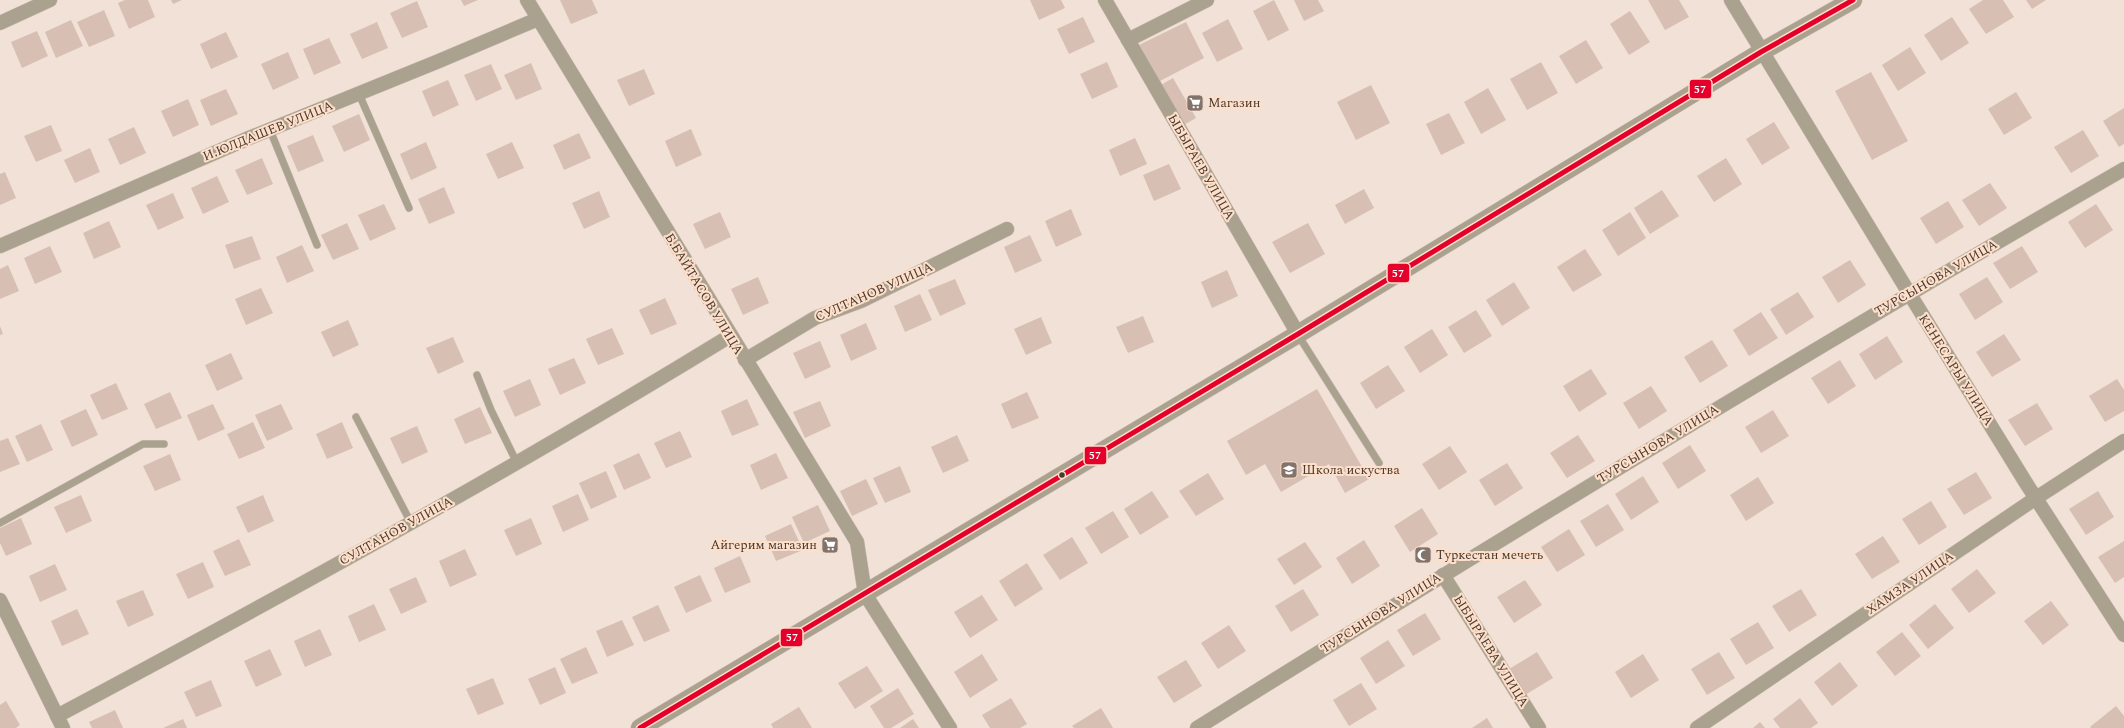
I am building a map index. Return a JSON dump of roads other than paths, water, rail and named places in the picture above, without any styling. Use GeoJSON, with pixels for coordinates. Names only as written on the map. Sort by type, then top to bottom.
{"type":"FeatureCollection","features":[{"type":"Feature","properties":{"kind":"street"},"geometry":{"type":"LineString","coordinates":[[0,23],[50,0]]}},
{"type":"Feature","properties":{"kind":"street","name":"Б.БАЙТАСОВ УЛИЦА"},"geometry":{"type":"LineString","coordinates":[[527,0],[730,336],[857,542],[865,594]]}},
{"type":"Feature","properties":{"kind":"street","name":"ЫБЫРАЕВ УЛИЦА"},"geometry":{"type":"LineString","coordinates":[[1105,0],[1298,334]]}},
{"type":"Feature","properties":{"kind":"street"},"geometry":{"type":"LineString","coordinates":[[1128,40],[1207,0]]}},
{"type":"Feature","properties":{"kind":"street","name":"КЕНЕСАРЫ УЛИЦА"},"geometry":{"type":"LineString","coordinates":[[1731,0],[1761,52],[1909,293],[2036,498],[2124,635]]}},
{"type":"Feature","properties":{"kind":"street"},"geometry":{"type":"LineString","coordinates":[[640,728],[1298,334],[1761,52],[1853,0]]}},
{"type":"Feature","properties":{"kind":"street","name":"И.ЮЛДАШЕВ УЛИЦА"},"geometry":{"type":"LineString","coordinates":[[0,246],[270,130],[538,19]]}},
{"type":"Feature","properties":{"kind":"street","name":"ТУРСЫНОВА УЛИЦА"},"geometry":{"type":"LineString","coordinates":[[1197,728],[1443,574],[1909,293],[2124,169]]}},
{"type":"Feature","properties":{"kind":"street","name":"СУЛТАНОВ УЛИЦА"},"geometry":{"type":"LineString","coordinates":[[745,360],[815,318],[861,301],[1007,229]]}},
{"type":"Feature","properties":{"kind":"street","name":"СУЛТАНОВ УЛИЦА"},"geometry":{"type":"LineString","coordinates":[[60,722],[248,614],[517,463],[730,336]]}},
{"type":"Feature","properties":{"kind":"street","name":"ХАМЗА УЛИЦА"},"geometry":{"type":"LineString","coordinates":[[1697,728],[2124,440]]}},
{"type":"Feature","properties":{"kind":"street","name":"ЫБЫРАЕВА УЛИЦА"},"geometry":{"type":"LineString","coordinates":[[1443,574],[1538,728]]}},
{"type":"Feature","properties":{"kind":"street"},"geometry":{"type":"LineString","coordinates":[[865,594],[950,728]]}},
{"type":"Feature","properties":{"kind":"street"},"geometry":{"type":"LineString","coordinates":[[0,600],[60,722]]}},
{"type":"Feature","properties":{"kind":"lane"},"geometry":{"type":"LineString","coordinates":[[359,94],[408,208]]}},
{"type":"Feature","properties":{"kind":"lane"},"geometry":{"type":"LineString","coordinates":[[270,130],[317,245]]}},
{"type":"Feature","properties":{"kind":"lane"},"geometry":{"type":"LineString","coordinates":[[1298,334],[1379,464]]}},
{"type":"Feature","properties":{"kind":"lane"},"geometry":{"type":"LineString","coordinates":[[477,375],[491,410],[517,463]]}},
{"type":"Feature","properties":{"kind":"lane"},"geometry":{"type":"LineString","coordinates":[[356,417],[411,523]]}},
{"type":"Feature","properties":{"kind":"lane"},"geometry":{"type":"LineString","coordinates":[[0,523],[143,444],[164,444]]}},
{"type":"Feature","properties":{"kind":"place","name":"Магазин"},"geometry":{"type":"Point","coordinates":[1195,103]}},
{"type":"Feature","properties":{"kind":"place","name":"Школа искуства"},"geometry":{"type":"Point","coordinates":[1289,470]}},
{"type":"Feature","properties":{"kind":"place","name":"Айгерим магазин"},"geometry":{"type":"Point","coordinates":[830,545]}},
{"type":"Feature","properties":{"kind":"place","name":"Туркестан мечеть"},"geometry":{"type":"Point","coordinates":[1423,555]}}]}
